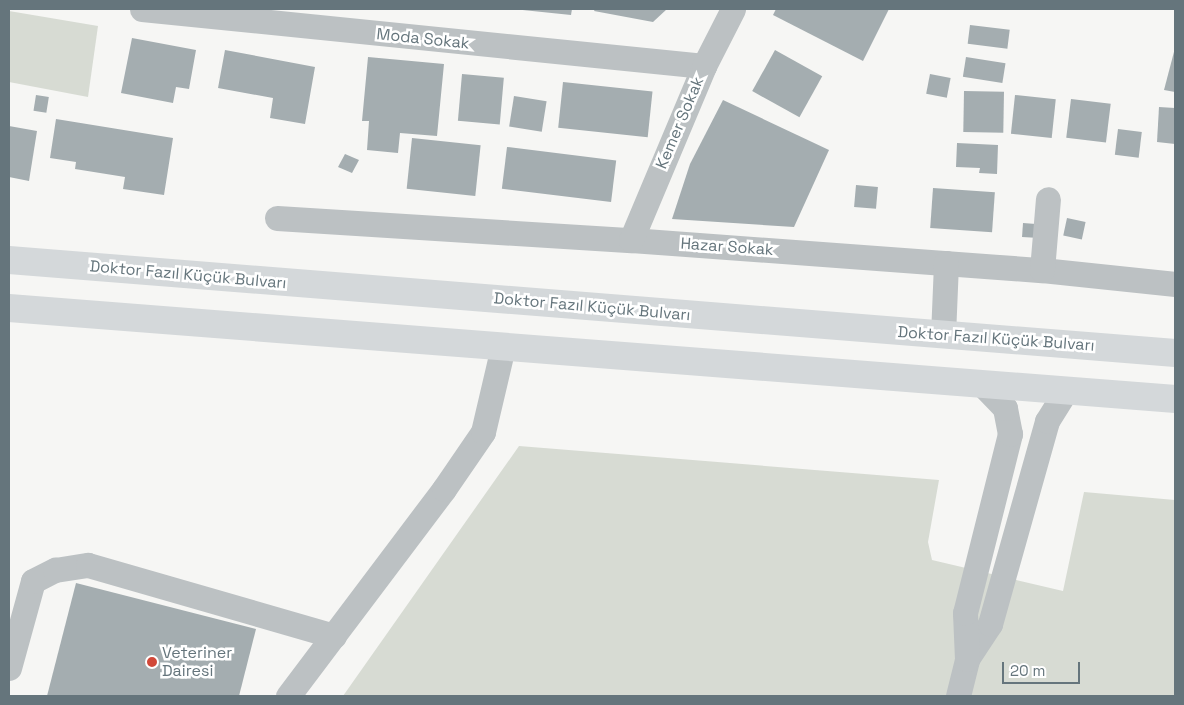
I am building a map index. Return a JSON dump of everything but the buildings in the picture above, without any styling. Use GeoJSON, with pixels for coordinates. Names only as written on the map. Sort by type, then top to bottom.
{"type":"FeatureCollection","features":[{"type":"Feature","properties":{"kind":"highway","name":"Doktor Fazıl Küçük Bulvarı"},"geometry":{"type":"LineString","coordinates":[[9,260],[1175,353]]}},
{"type":"Feature","properties":{"kind":"highway"},"geometry":{"type":"LineString","coordinates":[[9,308],[1175,399]]}},
{"type":"Feature","properties":{"kind":"street","name":"Moda Sokak"},"geometry":{"type":"LineString","coordinates":[[142,9],[704,66]]}},
{"type":"Feature","properties":{"kind":"street","name":"Kemer Sokak"},"geometry":{"type":"LineString","coordinates":[[631,240],[704,66],[733,9]]}},
{"type":"Feature","properties":{"kind":"street"},"geometry":{"type":"LineString","coordinates":[[1042,270],[1048,199]]}},
{"type":"Feature","properties":{"kind":"street","name":"Hazar Sokak"},"geometry":{"type":"LineString","coordinates":[[277,218],[631,240],[1042,270],[1175,284]]}},
{"type":"Feature","properties":{"kind":"street"},"geometry":{"type":"LineString","coordinates":[[943,335],[946,263]]}},
{"type":"Feature","properties":{"kind":"street"},"geometry":{"type":"LineString","coordinates":[[288,696],[483,432],[503,347]]}},
{"type":"Feature","properties":{"kind":"street"},"geometry":{"type":"LineString","coordinates":[[958,696],[967,659],[965,613],[1010,434],[1005,408],[982,384]]}},
{"type":"Feature","properties":{"kind":"street"},"geometry":{"type":"LineString","coordinates":[[967,659],[990,624],[1047,421],[1066,390]]}},
{"type":"Feature","properties":{"kind":"street"},"geometry":{"type":"LineString","coordinates":[[9,668],[33,581],[55,570],[88,565],[334,636]]}},
{"type":"Feature","properties":{"kind":"shaded area"},"geometry":{"type":"Polygon","coordinates":[[[9,11],[98,26],[88,97],[9,82],[9,11]]]}},
{"type":"Feature","properties":{"kind":"shaded area"},"geometry":{"type":"Polygon","coordinates":[[[519,446],[939,480],[928,542],[932,560],[1063,591],[1084,492],[1175,500],[1175,696],[343,696],[519,446]]]}},
{"type":"Feature","properties":{"kind":"place","name":"Veteriner Dairesi"},"geometry":{"type":"Point","coordinates":[152,662]}}]}
